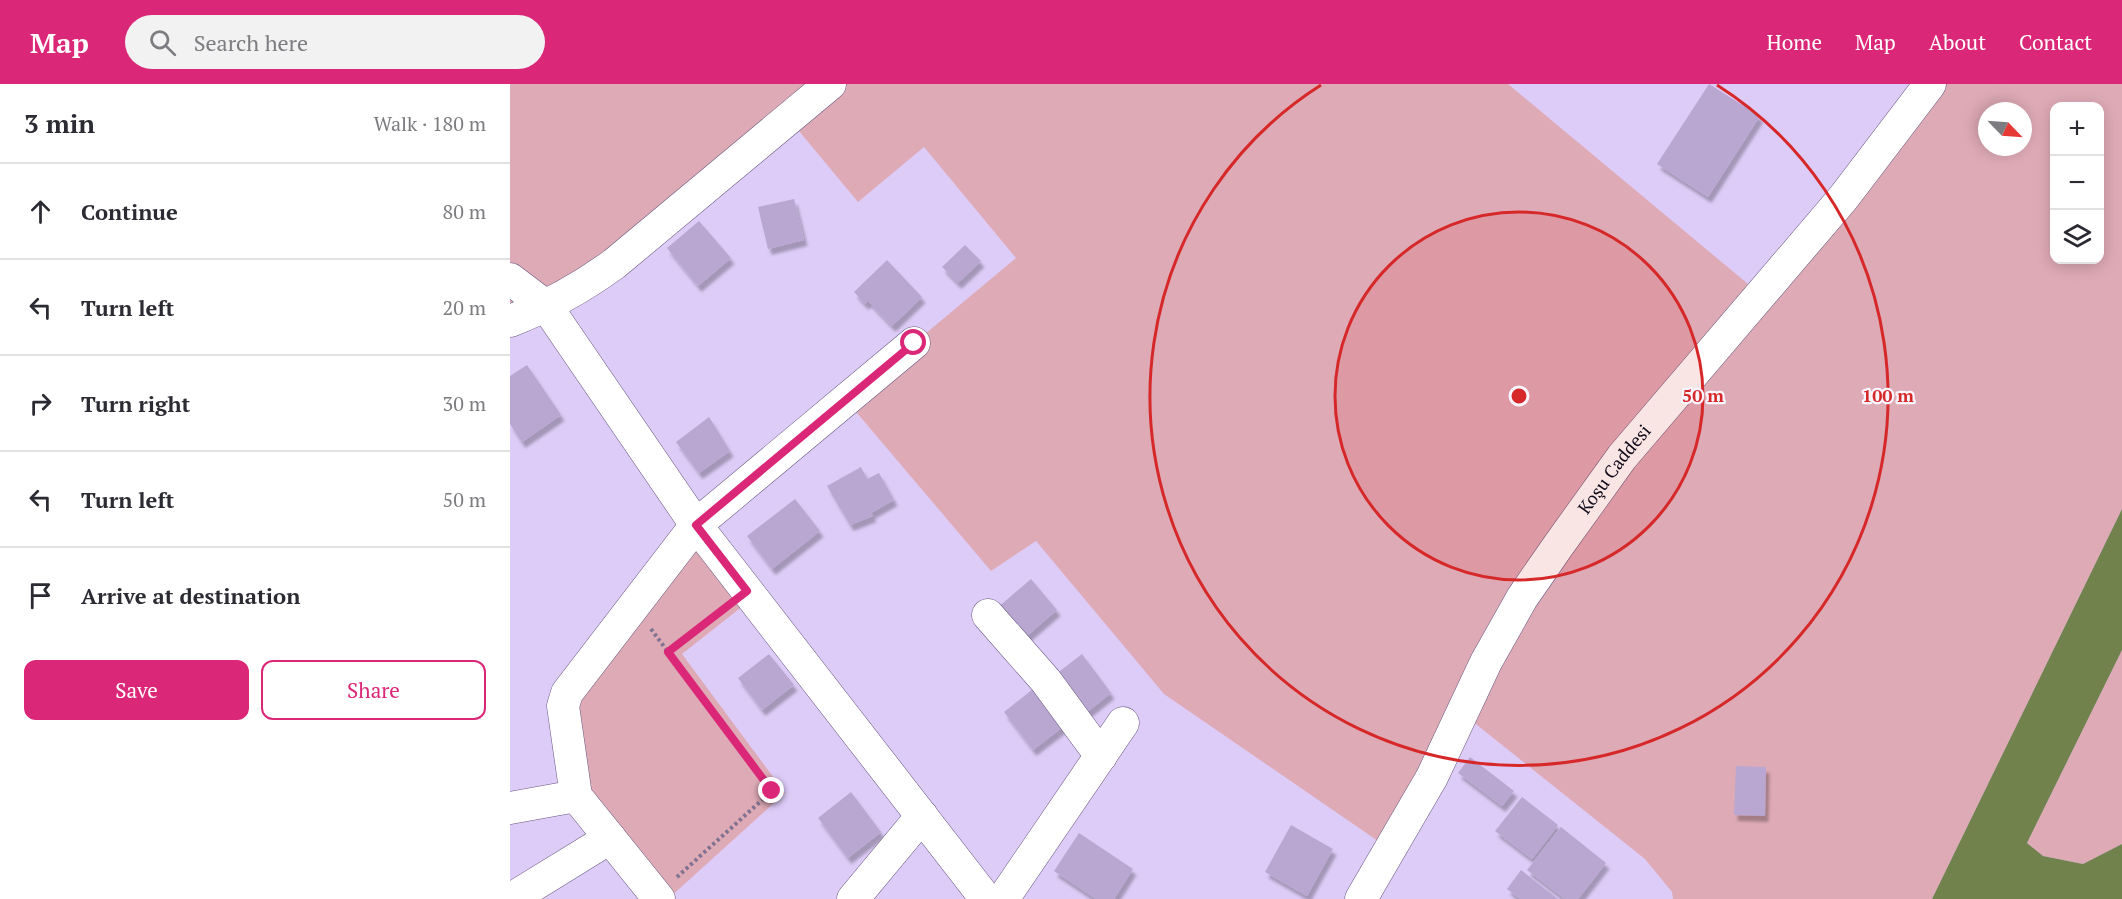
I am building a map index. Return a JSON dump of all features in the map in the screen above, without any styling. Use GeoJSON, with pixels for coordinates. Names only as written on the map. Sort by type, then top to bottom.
{"type":"FeatureCollection","features":[{"type":"Feature","properties":{"kind":"street"},"geometry":{"type":"LineString","coordinates":[[510,321],[547,307],[578,290],[647,238],[830,84]]}},
{"type":"Feature","properties":{"kind":"street","name":"Koşu Caddesi"},"geometry":{"type":"LineString","coordinates":[[1361,899],[1432,777],[1486,662],[1522,598],[1558,546],[1622,457],[1844,196],[1930,84]]}},
{"type":"Feature","properties":{"kind":"street"},"geometry":{"type":"LineString","coordinates":[[510,279],[547,307],[696,525],[986,899]]}},
{"type":"Feature","properties":{"kind":"street"},"geometry":{"type":"LineString","coordinates":[[658,897],[576,796],[563,706],[567,693],[696,525],[914,343]]}},
{"type":"Feature","properties":{"kind":"street"},"geometry":{"type":"LineString","coordinates":[[988,615],[1046,681],[1101,756]]}},
{"type":"Feature","properties":{"kind":"street"},"geometry":{"type":"LineString","coordinates":[[1004,899],[1123,723]]}},
{"type":"Feature","properties":{"kind":"street"},"geometry":{"type":"LineString","coordinates":[[510,808],[576,796]]}},
{"type":"Feature","properties":{"kind":"street"},"geometry":{"type":"LineString","coordinates":[[853,899],[922,816]]}},
{"type":"Feature","properties":{"kind":"street"},"geometry":{"type":"LineString","coordinates":[[511,899],[610,838]]}},
{"type":"Feature","properties":{"kind":"path"},"geometry":{"type":"LineString","coordinates":[[658,897],[772,791],[668,652],[747,591]]}},
{"type":"Feature","properties":{"kind":"shaded area"},"geometry":{"type":"Polygon","coordinates":[[[510,84],[1508,84],[1760,294],[1930,84],[2122,84],[2122,509],[1932,899],[1673,899],[1672,892],[1645,859],[1462,713],[1391,850],[1164,694],[1036,541],[991,571],[846,400],[1016,258],[924,147],[858,202],[789,119],[510,321],[510,84]]]}},
{"type":"Feature","properties":{"kind":"shaded area"},"geometry":{"type":"Polygon","coordinates":[[[2122,509],[2122,650],[2027,843],[2043,856],[2083,864],[2122,844],[2122,899],[1932,899],[2122,509]]]}},
{"type":"Feature","properties":{"kind":"shaded area"},"geometry":{"type":"Polygon","coordinates":[[[696,525],[753,598],[682,654],[785,793],[668,899],[576,796],[567,693],[696,525]]]}},
{"type":"Feature","properties":{"kind":"shaded area"},"geometry":{"type":"Polygon","coordinates":[[[2122,650],[2122,844],[2083,864],[2043,856],[2027,843],[2122,650]]]}},
{"type":"Feature","properties":{"kind":"building"},"geometry":{"type":"Polygon","coordinates":[[[1709,84],[1760,116],[1708,197],[1657,164],[1709,84]]]}},
{"type":"Feature","properties":{"kind":"building"},"geometry":{"type":"Polygon","coordinates":[[[794,199],[804,240],[768,249],[758,207],[794,199]]]}},
{"type":"Feature","properties":{"kind":"building"},"geometry":{"type":"Polygon","coordinates":[[[699,221],[731,258],[698,286],[667,248],[699,221]]]}},
{"type":"Feature","properties":{"kind":"building"},"geometry":{"type":"Polygon","coordinates":[[[965,245],[981,261],[958,283],[942,267],[965,245]]]}},
{"type":"Feature","properties":{"kind":"building"},"geometry":{"type":"Polygon","coordinates":[[[887,260],[922,297],[892,326],[868,301],[865,304],[854,292],[887,260]]]}},
{"type":"Feature","properties":{"kind":"building"},"geometry":{"type":"Polygon","coordinates":[[[527,365],[561,415],[522,442],[510,424],[510,376],[527,365]]]}},
{"type":"Feature","properties":{"kind":"building"},"geometry":{"type":"Polygon","coordinates":[[[709,417],[730,451],[699,473],[676,442],[709,417]]]}},
{"type":"Feature","properties":{"kind":"building"},"geometry":{"type":"Polygon","coordinates":[[[861,467],[867,479],[879,473],[894,500],[871,513],[873,516],[850,525],[827,486],[861,467]]]}},
{"type":"Feature","properties":{"kind":"building"},"geometry":{"type":"Polygon","coordinates":[[[795,499],[820,531],[772,569],[747,536],[795,499]]]}},
{"type":"Feature","properties":{"kind":"building"},"geometry":{"type":"Polygon","coordinates":[[[1031,579],[1057,610],[1021,641],[995,610],[1031,579]]]}},
{"type":"Feature","properties":{"kind":"building"},"geometry":{"type":"Polygon","coordinates":[[[769,654],[794,685],[762,710],[738,678],[769,654]]]}},
{"type":"Feature","properties":{"kind":"building"},"geometry":{"type":"Polygon","coordinates":[[[1082,654],[1111,693],[1081,717],[1051,678],[1082,654]]]}},
{"type":"Feature","properties":{"kind":"building"},"geometry":{"type":"Polygon","coordinates":[[[1038,685],[1068,723],[1033,750],[1004,712],[1038,685]]]}},
{"type":"Feature","properties":{"kind":"building"},"geometry":{"type":"Polygon","coordinates":[[[1470,757],[1514,791],[1502,806],[1458,773],[1470,757]]]}},
{"type":"Feature","properties":{"kind":"building"},"geometry":{"type":"Polygon","coordinates":[[[1736,766],[1766,767],[1765,816],[1734,815],[1736,766]]]}},
{"type":"Feature","properties":{"kind":"building"},"geometry":{"type":"Polygon","coordinates":[[[851,792],[881,832],[848,858],[818,818],[851,792]]]}},
{"type":"Feature","properties":{"kind":"building"},"geometry":{"type":"Polygon","coordinates":[[[1522,797],[1558,825],[1532,859],[1495,831],[1522,797]]]}},
{"type":"Feature","properties":{"kind":"building"},"geometry":{"type":"Polygon","coordinates":[[[1291,825],[1333,849],[1307,896],[1265,872],[1291,825]]]}},
{"type":"Feature","properties":{"kind":"building"},"geometry":{"type":"Polygon","coordinates":[[[1561,827],[1606,863],[1578,899],[1565,899],[1527,870],[1561,827]]]}},
{"type":"Feature","properties":{"kind":"building"},"geometry":{"type":"Polygon","coordinates":[[[1079,833],[1133,869],[1114,899],[1096,899],[1054,871],[1079,833]]]}},
{"type":"Feature","properties":{"kind":"building"},"geometry":{"type":"Polygon","coordinates":[[[1521,870],[1558,899],[1520,899],[1507,889],[1521,870]]]}},
{"type":"Feature","properties":{"kind":"route"},"geometry":{"type":"LineString","coordinates":[[772,791],[668,652],[747,591],[696,525],[914,343]]}}]}
